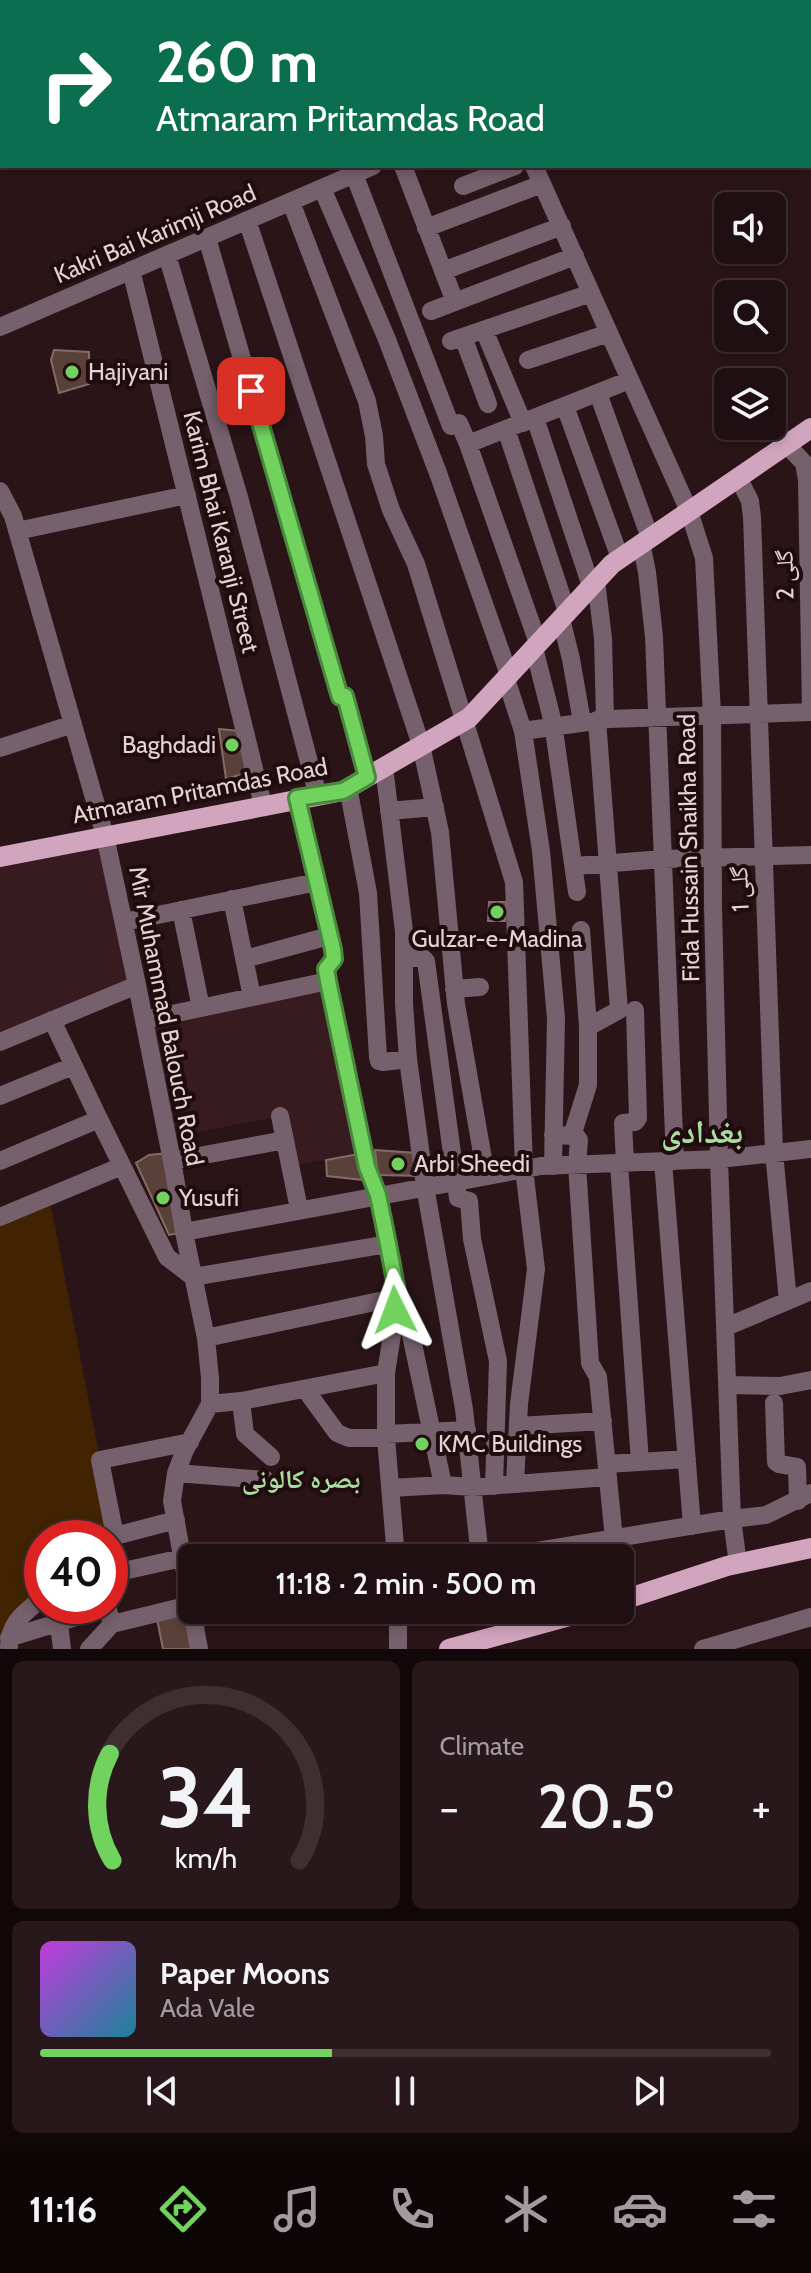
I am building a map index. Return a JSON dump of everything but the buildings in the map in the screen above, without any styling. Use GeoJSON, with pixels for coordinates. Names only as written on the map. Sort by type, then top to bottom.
{"type":"FeatureCollection","features":[{"type":"Feature","properties":{"kind":"main road","name":"Atmaram Pritamdas Road"},"geometry":{"type":"LineString","coordinates":[[0,857],[348,787],[465,720],[620,558],[811,428]]}},
{"type":"Feature","properties":{"kind":"main road"},"geometry":{"type":"LineString","coordinates":[[634,1597],[738,1564],[811,1548]]}},
{"type":"Feature","properties":{"kind":"main road"},"geometry":{"type":"LineString","coordinates":[[449,1649],[540,1624]]}},
{"type":"Feature","properties":{"kind":"street","name":"Kakri Bai Karimji Road"},"geometry":{"type":"LineString","coordinates":[[0,327],[368,168]]}},
{"type":"Feature","properties":{"kind":"street"},"geometry":{"type":"LineString","coordinates":[[404,168],[455,302]]}},
{"type":"Feature","properties":{"kind":"street"},"geometry":{"type":"LineString","coordinates":[[463,186],[510,168]]}},
{"type":"Feature","properties":{"kind":"street","name":"Fida Hussain Shaikha Road"},"geometry":{"type":"LineString","coordinates":[[535,168],[689,511],[704,558],[712,715],[719,1159],[732,1519],[738,1564]]}},
{"type":"Feature","properties":{"kind":"street"},"geometry":{"type":"LineString","coordinates":[[354,174],[451,426],[459,423],[468,444],[536,646],[554,727],[577,892]]}},
{"type":"Feature","properties":{"kind":"street"},"geometry":{"type":"LineString","coordinates":[[426,228],[542,184]]}},
{"type":"Feature","properties":{"kind":"street"},"geometry":{"type":"LineString","coordinates":[[322,188],[402,377],[443,487],[508,677],[523,731],[541,851],[563,1135]]}},
{"type":"Feature","properties":{"kind":"street"},"geometry":{"type":"LineString","coordinates":[[291,202],[367,401],[376,464],[391,510],[416,564],[514,882],[524,1169],[536,1269],[518,1426],[515,1484]]}},
{"type":"Feature","properties":{"kind":"street"},"geometry":{"type":"LineString","coordinates":[[247,220],[421,745],[440,832],[454,989],[486,1176]]}},
{"type":"Feature","properties":{"kind":"street"},"geometry":{"type":"LineString","coordinates":[[443,271],[562,226]]}},
{"type":"Feature","properties":{"kind":"street"},"geometry":{"type":"LineString","coordinates":[[207,238],[340,697],[345,696],[389,811],[404,931],[408,1059],[425,1186],[467,1430],[479,1544]]}},
{"type":"Feature","properties":{"kind":"street"},"geometry":{"type":"LineString","coordinates":[[167,255],[239,497],[308,797],[317,882],[334,959],[326,969],[328,981],[367,1167],[378,1195],[398,1297],[407,1316],[443,1485]]}},
{"type":"Feature","properties":{"kind":"street"},"geometry":{"type":"LineString","coordinates":[[431,311],[575,256]]}},
{"type":"Feature","properties":{"kind":"street","name":"Karim Bhai Karanji Street"},"geometry":{"type":"LineString","coordinates":[[131,270],[263,805]]}},
{"type":"Feature","properties":{"kind":"street"},"geometry":{"type":"LineString","coordinates":[[488,404],[457,339],[591,293]]}},
{"type":"Feature","properties":{"kind":"street"},"geometry":{"type":"LineString","coordinates":[[484,330],[521,423],[594,583],[603,638],[595,721],[608,864],[637,1093],[637,1120],[623,1124],[622,1163],[640,1462]]}},
{"type":"Feature","properties":{"kind":"street"},"geometry":{"type":"LineString","coordinates":[[528,360],[609,333]]}},
{"type":"Feature","properties":{"kind":"street"},"geometry":{"type":"LineString","coordinates":[[468,444],[630,380]]}},
{"type":"Feature","properties":{"kind":"street"},"geometry":{"type":"LineString","coordinates":[[598,393],[646,540],[654,637],[669,1008],[672,1092],[669,1161],[692,1526]]}},
{"type":"Feature","properties":{"kind":"street"},"geometry":{"type":"LineString","coordinates":[[565,406],[620,558]]}},
{"type":"Feature","properties":{"kind":"street"},"geometry":{"type":"LineString","coordinates":[[521,423],[571,659],[595,721]]}},
{"type":"Feature","properties":{"kind":"street","name":"گلی 2"},"geometry":{"type":"LineString","coordinates":[[787,445],[804,463],[807,480],[811,712]]}},
{"type":"Feature","properties":{"kind":"street","name":"گلی 1"},"geometry":{"type":"LineString","coordinates":[[738,477],[750,501],[752,517],[774,1152],[788,1301]]}},
{"type":"Feature","properties":{"kind":"street","name":"Mir Muhammad Balouch Road"},"geometry":{"type":"LineString","coordinates":[[0,491],[105,836],[206,1338],[210,1404],[176,1473],[172,1501],[180,1544]]}},
{"type":"Feature","properties":{"kind":"street"},"geometry":{"type":"LineString","coordinates":[[10,523],[187,495]]}},
{"type":"Feature","properties":{"kind":"street"},"geometry":{"type":"LineString","coordinates":[[523,731],[595,721],[811,712]]}},
{"type":"Feature","properties":{"kind":"street"},"geometry":{"type":"LineString","coordinates":[[0,748],[73,724]]}},
{"type":"Feature","properties":{"kind":"street"},"geometry":{"type":"LineString","coordinates":[[348,787],[368,893],[379,1061],[408,1059]]}},
{"type":"Feature","properties":{"kind":"street"},"geometry":{"type":"LineString","coordinates":[[389,811],[435,807]]}},
{"type":"Feature","properties":{"kind":"street"},"geometry":{"type":"LineString","coordinates":[[575,866],[663,859],[811,855]]}},
{"type":"Feature","properties":{"kind":"street"},"geometry":{"type":"LineString","coordinates":[[124,922],[317,882]]}},
{"type":"Feature","properties":{"kind":"street"},"geometry":{"type":"LineString","coordinates":[[232,899],[252,997]]}},
{"type":"Feature","properties":{"kind":"street"},"geometry":{"type":"LineString","coordinates":[[181,910],[201,1008]]}},
{"type":"Feature","properties":{"kind":"street"},"geometry":{"type":"LineString","coordinates":[[553,1166],[563,1135],[588,1085],[581,930]]}},
{"type":"Feature","properties":{"kind":"street"},"geometry":{"type":"LineString","coordinates":[[245,959],[329,936]]}},
{"type":"Feature","properties":{"kind":"street"},"geometry":{"type":"LineString","coordinates":[[404,958],[423,958],[426,961],[458,1198],[469,1201],[472,1239],[498,1368],[494,1486]]}},
{"type":"Feature","properties":{"kind":"street"},"geometry":{"type":"LineString","coordinates":[[144,1020],[328,981]]}},
{"type":"Feature","properties":{"kind":"street"},"geometry":{"type":"LineString","coordinates":[[0,1042],[137,985]]}},
{"type":"Feature","properties":{"kind":"street"},"geometry":{"type":"LineString","coordinates":[[454,989],[480,987]]}},
{"type":"Feature","properties":{"kind":"street"},"geometry":{"type":"LineString","coordinates":[[374,1005],[404,1004]]}},
{"type":"Feature","properties":{"kind":"street"},"geometry":{"type":"LineString","coordinates":[[556,1018],[587,1022],[627,1010],[669,1008]]}},
{"type":"Feature","properties":{"kind":"street"},"geometry":{"type":"LineString","coordinates":[[52,1020],[167,1257],[193,1277],[388,1244]]}},
{"type":"Feature","properties":{"kind":"street"},"geometry":{"type":"LineString","coordinates":[[0,1096],[73,1066]]}},
{"type":"Feature","properties":{"kind":"street"},"geometry":{"type":"LineString","coordinates":[[637,1093],[672,1092]]}},
{"type":"Feature","properties":{"kind":"street"},"geometry":{"type":"LineString","coordinates":[[280,1116],[299,1209]]}},
{"type":"Feature","properties":{"kind":"street"},"geometry":{"type":"LineString","coordinates":[[0,1161],[99,1119]]}},
{"type":"Feature","properties":{"kind":"street"},"geometry":{"type":"LineString","coordinates":[[563,1135],[576,1136],[579,1140],[577,1165],[590,1363],[598,1377],[614,1539]]}},
{"type":"Feature","properties":{"kind":"street"},"geometry":{"type":"LineString","coordinates":[[172,1161],[285,1140]]}},
{"type":"Feature","properties":{"kind":"street"},"geometry":{"type":"LineString","coordinates":[[184,1232],[524,1169],[719,1159],[811,1149]]}},
{"type":"Feature","properties":{"kind":"street"},"geometry":{"type":"LineString","coordinates":[[0,1217],[122,1166]]}},
{"type":"Feature","properties":{"kind":"street"},"geometry":{"type":"LineString","coordinates":[[726,1327],[811,1291]]}},
{"type":"Feature","properties":{"kind":"street"},"geometry":{"type":"LineString","coordinates":[[206,1338],[398,1297]]}},
{"type":"Feature","properties":{"kind":"street"},"geometry":{"type":"LineString","coordinates":[[395,1544],[386,1436],[386,1373],[398,1297]]}},
{"type":"Feature","properties":{"kind":"street"},"geometry":{"type":"LineString","coordinates":[[493,1339],[528,1338]]}},
{"type":"Feature","properties":{"kind":"street"},"geometry":{"type":"LineString","coordinates":[[498,1368],[524,1367]]}},
{"type":"Feature","properties":{"kind":"street"},"geometry":{"type":"LineString","coordinates":[[210,1404],[241,1401],[386,1373]]}},
{"type":"Feature","properties":{"kind":"street"},"geometry":{"type":"LineString","coordinates":[[598,1377],[634,1375]]}},
{"type":"Feature","properties":{"kind":"street"},"geometry":{"type":"LineString","coordinates":[[727,1385],[780,1386],[811,1380]]}},
{"type":"Feature","properties":{"kind":"street"},"geometry":{"type":"LineString","coordinates":[[305,1389],[337,1433],[349,1438],[467,1430]]}},
{"type":"Feature","properties":{"kind":"street"},"geometry":{"type":"LineString","coordinates":[[241,1401],[245,1434],[271,1457]]}},
{"type":"Feature","properties":{"kind":"street"},"geometry":{"type":"LineString","coordinates":[[602,1544],[614,1539],[766,1515],[805,1497],[797,1467],[776,1462],[774,1403]]}},
{"type":"Feature","properties":{"kind":"street"},"geometry":{"type":"LineString","coordinates":[[518,1426],[603,1421]]}},
{"type":"Feature","properties":{"kind":"street"},"geometry":{"type":"LineString","coordinates":[[109,1520],[100,1460],[190,1442]]}},
{"type":"Feature","properties":{"kind":"street"},"geometry":{"type":"LineString","coordinates":[[390,1488],[515,1484],[608,1471],[640,1462],[687,1459]]}},
{"type":"Feature","properties":{"kind":"street"},"geometry":{"type":"LineString","coordinates":[[176,1473],[266,1480]]}},
{"type":"Feature","properties":{"kind":"street"},"geometry":{"type":"LineString","coordinates":[[128,1534],[176,1520]]}},
{"type":"Feature","properties":{"kind":"street"},"geometry":{"type":"LineString","coordinates":[[128,1570],[178,1559]]}},
{"type":"Feature","properties":{"kind":"street"},"geometry":{"type":"LineString","coordinates":[[128,1621],[178,1612]]}},
{"type":"Feature","properties":{"kind":"street"},"geometry":{"type":"LineString","coordinates":[[9,1643],[12,1627],[24,1614]]}},
{"type":"Feature","properties":{"kind":"street"},"geometry":{"type":"LineString","coordinates":[[713,1648],[811,1617]]}},
{"type":"Feature","properties":{"kind":"street"},"geometry":{"type":"LineString","coordinates":[[9,1643],[56,1624]]}},
{"type":"Feature","properties":{"kind":"street"},"geometry":{"type":"LineString","coordinates":[[59,1624],[62,1649]]}},
{"type":"Feature","properties":{"kind":"street"},"geometry":{"type":"LineString","coordinates":[[89,1649],[112,1624]]}},
{"type":"Feature","properties":{"kind":"street","name":"Mir Muhammad Balouch Road"},"geometry":{"type":"LineString","coordinates":[[194,1624],[199,1649]]}},
{"type":"Feature","properties":{"kind":"street"},"geometry":{"type":"LineString","coordinates":[[398,1624],[398,1649]]}},
{"type":"Feature","properties":{"kind":"shaded area"},"geometry":{"type":"Polygon","coordinates":[[[105,836],[137,985],[0,1041],[0,857],[105,836]]]}},
{"type":"Feature","properties":{"kind":"shaded area"},"geometry":{"type":"Polygon","coordinates":[[[328,981],[359,1154],[290,1166],[280,1116],[168,1138],[144,1020],[328,981]]]}},
{"type":"Feature","properties":{"kind":"shaded area"},"geometry":{"type":"Polygon","coordinates":[[[50,1201],[112,1520],[24,1520],[24,1620],[9,1638],[0,1638],[0,1221],[50,1201]]]}},
{"type":"Feature","properties":{"kind":"place","name":"Hajiyani"},"geometry":{"type":"Point","coordinates":[72,372]}},
{"type":"Feature","properties":{"kind":"place","name":"Baghdadi"},"geometry":{"type":"Point","coordinates":[232,745]}},
{"type":"Feature","properties":{"kind":"place","name":"Gulzar-e-Madina"},"geometry":{"type":"Point","coordinates":[497,912]}},
{"type":"Feature","properties":{"kind":"place","name":"Arbi Sheedi"},"geometry":{"type":"Point","coordinates":[398,1164]}},
{"type":"Feature","properties":{"kind":"place","name":"Yusufi"},"geometry":{"type":"Point","coordinates":[163,1198]}},
{"type":"Feature","properties":{"kind":"place","name":"KMC Buildings"},"geometry":{"type":"Point","coordinates":[422,1444]}},
{"type":"Feature","properties":{"kind":"district","name":"بغدادی"},"geometry":{"type":"Point","coordinates":[702,1132]}},
{"type":"Feature","properties":{"kind":"district","name":"بصرہ کالونی"},"geometry":{"type":"Point","coordinates":[301,1479]}},
{"type":"Feature","properties":{"kind":"route"},"geometry":{"type":"LineString","coordinates":[[251,391],[340,697],[345,696],[367,777],[343,791],[297,798],[333,949],[334,959],[326,969],[328,981],[367,1167],[378,1195],[388,1244],[398,1297],[395,1310]]}}]}
